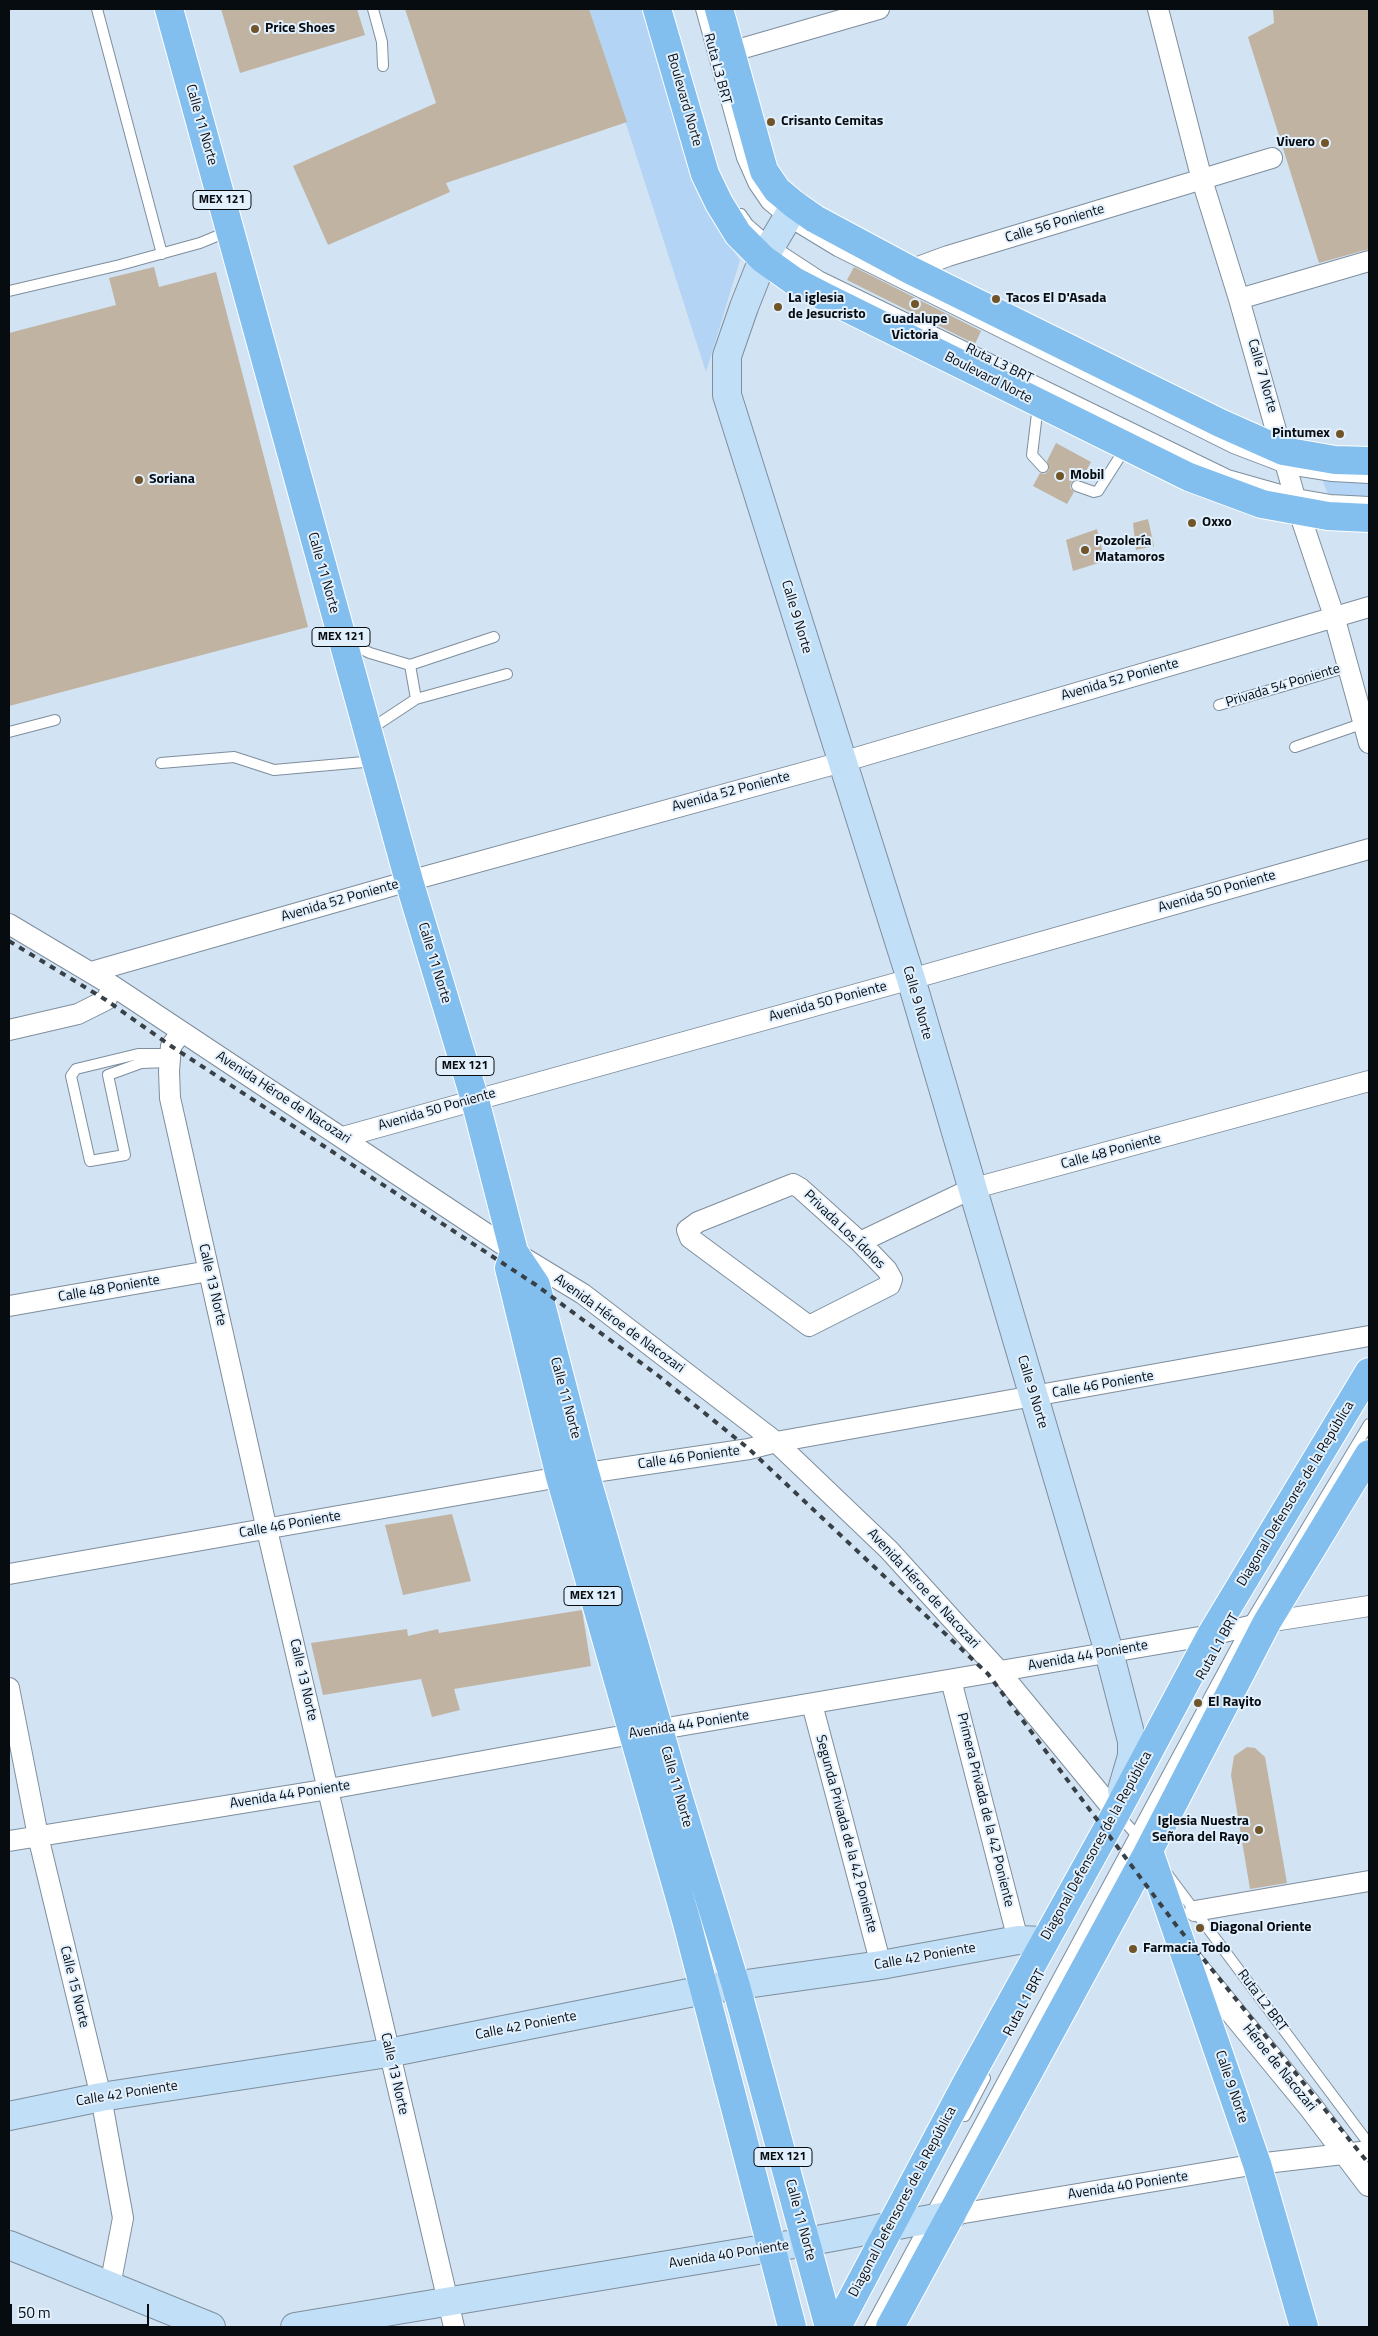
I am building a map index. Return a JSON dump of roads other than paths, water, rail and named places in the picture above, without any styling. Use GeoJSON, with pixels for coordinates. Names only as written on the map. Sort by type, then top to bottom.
{"type":"FeatureCollection","features":[{"type":"Feature","properties":{"kind":"main road","name":"Calle 11 Norte"},"geometry":{"type":"LineString","coordinates":[[169,9],[195,108],[231,231],[273,393],[409,881],[475,1100],[514,1252],[508,1268],[572,1475],[659,1729],[736,1986],[829,2327]]}},
{"type":"Feature","properties":{"kind":"main road","name":"Boulevard Norte"},"geometry":{"type":"LineString","coordinates":[[657,9],[705,174],[719,203],[738,234],[767,252],[794,281],[1038,404],[1189,477],[1236,495],[1297,503],[1328,516],[1369,518]]}},
{"type":"Feature","properties":{"kind":"main road"},"geometry":{"type":"LineString","coordinates":[[719,9],[764,171],[790,213],[815,219],[910,270],[1220,423],[1286,460],[1369,461]]}},
{"type":"Feature","properties":{"kind":"main road","name":"Calle 9 Norte"},"geometry":{"type":"LineString","coordinates":[[790,213],[767,252],[727,356],[727,394],[911,979],[1109,1652],[1132,1741],[1132,1756],[1120,1817]]}},
{"type":"Feature","properties":{"kind":"main road","name":"Diagonal Defensores de la República"},"geometry":{"type":"LineString","coordinates":[[890,2327],[916,2221],[966,2084],[1031,1941],[1120,1817],[1219,1636],[1369,1372]]}},
{"type":"Feature","properties":{"kind":"main road","name":"Diagonal Defensores de la República"},"geometry":{"type":"LineString","coordinates":[[837,2327],[916,2221],[1142,1842],[1257,1624],[1369,1454]]}},
{"type":"Feature","properties":{"kind":"main road","name":"Calle 11 Norte"},"geometry":{"type":"LineString","coordinates":[[572,1475],[632,1734],[704,1990],[792,2327]]}},
{"type":"Feature","properties":{"kind":"main road","name":"Calle 9 Norte"},"geometry":{"type":"LineString","coordinates":[[1142,1842],[1186,1955],[1257,2164],[1304,2327]]}},
{"type":"Feature","properties":{"kind":"main road","name":"Calle 42 Poniente"},"geometry":{"type":"LineString","coordinates":[[9,2116],[100,2097],[388,2053],[704,1990],[881,1965],[1031,1941]]}},
{"type":"Feature","properties":{"kind":"main road","name":"Avenida 40 Poniente"},"geometry":{"type":"LineString","coordinates":[[295,2327],[451,2314],[771,2248],[916,2221]]}},
{"type":"Feature","properties":{"kind":"main road"},"geometry":{"type":"LineString","coordinates":[[10,2247],[110,2286],[198,2325]]}},
{"type":"Feature","properties":{"kind":"street"},"geometry":{"type":"LineString","coordinates":[[730,52],[879,9]]}},
{"type":"Feature","properties":{"kind":"street","name":"Calle 7 Norte"},"geometry":{"type":"LineString","coordinates":[[1158,9],[1202,180],[1239,299],[1297,503],[1334,616],[1369,743]]}},
{"type":"Feature","properties":{"kind":"street","name":"Calle 56 Poniente"},"geometry":{"type":"LineString","coordinates":[[910,270],[948,256],[1272,158]]}},
{"type":"Feature","properties":{"kind":"street"},"geometry":{"type":"LineString","coordinates":[[1239,299],[1369,261]]}},
{"type":"Feature","properties":{"kind":"street","name":"Avenida 52 Poniente"},"geometry":{"type":"LineString","coordinates":[[91,972],[409,881],[842,762],[1369,607]]}},
{"type":"Feature","properties":{"kind":"street","name":"Avenida 50 Poniente"},"geometry":{"type":"LineString","coordinates":[[343,1137],[1369,849]]}},
{"type":"Feature","properties":{"kind":"street","name":"Avenida Héroe de Nacozari"},"geometry":{"type":"LineString","coordinates":[[9,924],[113,986],[181,1033],[343,1137],[514,1252],[583,1294],[776,1442],[889,1550],[1000,1672],[1120,1817]]}},
{"type":"Feature","properties":{"kind":"street"},"geometry":{"type":"LineString","coordinates":[[9,1030],[78,1014],[106,1000],[113,986]]}},
{"type":"Feature","properties":{"kind":"street","name":"Calle 13 Norte"},"geometry":{"type":"LineString","coordinates":[[181,1033],[171,1046],[170,1098],[267,1530],[329,1789],[388,2053],[451,2314]]}},
{"type":"Feature","properties":{"kind":"street","name":"Calle 48 Poniente"},"geometry":{"type":"LineString","coordinates":[[860,1242],[972,1190],[1369,1081]]}},
{"type":"Feature","properties":{"kind":"street","name":"Privada Los Ídolos"},"geometry":{"type":"LineString","coordinates":[[793,1184],[800,1188],[860,1242],[887,1270],[892,1279],[890,1285],[809,1326],[690,1238],[687,1230],[698,1222],[793,1184]]}},
{"type":"Feature","properties":{"kind":"street","name":"Calle 48 Poniente"},"geometry":{"type":"LineString","coordinates":[[9,1306],[209,1271]]}},
{"type":"Feature","properties":{"kind":"street","name":"Calle 46 Poniente"},"geometry":{"type":"LineString","coordinates":[[9,1574],[572,1475],[749,1449],[776,1442],[1034,1398],[1369,1336]]}},
{"type":"Feature","properties":{"kind":"street","name":"Avenida 44 Poniente"},"geometry":{"type":"LineString","coordinates":[[9,1841],[329,1789],[659,1729],[1109,1652],[1219,1636],[1257,1624],[1369,1606]]}},
{"type":"Feature","properties":{"kind":"street","name":"Primera Privada de la 42 Poniente"},"geometry":{"type":"LineString","coordinates":[[951,1680],[1031,1941]]}},
{"type":"Feature","properties":{"kind":"street","name":"Calle 15 Norte"},"geometry":{"type":"LineString","coordinates":[[9,1688],[38,1836],[100,2097],[123,2218],[110,2286]]}},
{"type":"Feature","properties":{"kind":"street","name":"Segunda Privada de la 42 Poniente"},"geometry":{"type":"LineString","coordinates":[[812,1704],[881,1965]]}},
{"type":"Feature","properties":{"kind":"street"},"geometry":{"type":"LineString","coordinates":[[1195,1911],[1369,1881]]}},
{"type":"Feature","properties":{"kind":"street","name":"Héroe de Nacozari"},"geometry":{"type":"LineString","coordinates":[[1186,1955],[1358,2152],[1369,2184]]}},
{"type":"Feature","properties":{"kind":"street","name":"Avenida 40 Poniente"},"geometry":{"type":"LineString","coordinates":[[916,2221],[1257,2164],[1358,2152]]}},
{"type":"Feature","properties":{"kind":"lane"},"geometry":{"type":"LineString","coordinates":[[97,9],[162,254]]}},
{"type":"Feature","properties":{"kind":"lane"},"geometry":{"type":"LineString","coordinates":[[373,9],[382,42],[384,66]]}},
{"type":"Feature","properties":{"kind":"lane","name":"Ruta L3 BRT"},"geometry":{"type":"LineString","coordinates":[[701,9],[742,158],[758,192],[767,204],[790,213],[837,251],[1232,448],[1286,460],[1332,476],[1369,478]]}},
{"type":"Feature","properties":{"kind":"lane"},"geometry":{"type":"LineString","coordinates":[[679,45],[697,118],[711,154]]}},
{"type":"Feature","properties":{"kind":"lane","name":"Ruta L3 BRT"},"geometry":{"type":"LineString","coordinates":[[733,204],[767,252],[1228,475],[1297,503],[1330,500],[1369,502]]}},
{"type":"Feature","properties":{"kind":"lane"},"geometry":{"type":"LineString","coordinates":[[9,291],[71,278],[162,254],[231,231]]}},
{"type":"Feature","properties":{"kind":"lane"},"geometry":{"type":"LineString","coordinates":[[1038,404],[1032,455],[1043,467]]}},
{"type":"Feature","properties":{"kind":"lane"},"geometry":{"type":"LineString","coordinates":[[1077,486],[1094,492],[1098,491],[1126,446]]}},
{"type":"Feature","properties":{"kind":"lane"},"geometry":{"type":"LineString","coordinates":[[342,639],[370,652],[410,665],[494,637]]}},
{"type":"Feature","properties":{"kind":"lane"},"geometry":{"type":"LineString","coordinates":[[410,665],[416,700]]}},
{"type":"Feature","properties":{"kind":"lane","name":"Privada 54 Poniente"},"geometry":{"type":"LineString","coordinates":[[1219,705],[1348,667]]}},
{"type":"Feature","properties":{"kind":"lane"},"geometry":{"type":"LineString","coordinates":[[367,731],[416,700],[507,674]]}},
{"type":"Feature","properties":{"kind":"lane"},"geometry":{"type":"LineString","coordinates":[[9,732],[55,720]]}},
{"type":"Feature","properties":{"kind":"lane"},"geometry":{"type":"LineString","coordinates":[[1295,747],[1364,723]]}},
{"type":"Feature","properties":{"kind":"lane"},"geometry":{"type":"LineString","coordinates":[[161,763],[234,757],[274,770],[376,761]]}},
{"type":"Feature","properties":{"kind":"lane"},"geometry":{"type":"LineString","coordinates":[[138,1054],[170,1058],[141,1063],[108,1075],[125,1155],[90,1161],[71,1076],[76,1069],[138,1054]]}},
{"type":"Feature","properties":{"kind":"lane","name":"Ruta L1 BRT"},"geometry":{"type":"LineString","coordinates":[[1257,1624],[1369,1424]]}},
{"type":"Feature","properties":{"kind":"lane","name":"Ruta L1 BRT"},"geometry":{"type":"LineString","coordinates":[[1219,1636],[1251,1590]]}},
{"type":"Feature","properties":{"kind":"lane","name":"Ruta L1 BRT"},"geometry":{"type":"LineString","coordinates":[[1070,1919],[1120,1817],[1207,1666]]}},
{"type":"Feature","properties":{"kind":"lane","name":"Ruta L2 BRT"},"geometry":{"type":"LineString","coordinates":[[1120,1817],[1142,1842],[1195,1911],[1369,2144]]}},
{"type":"Feature","properties":{"kind":"lane"},"geometry":{"type":"LineString","coordinates":[[958,2128],[990,2067]]}},
{"type":"Feature","properties":{"kind":"lane"},"geometry":{"type":"LineString","coordinates":[[870,2327],[916,2221]]}},
{"type":"Feature","properties":{"kind":"railway"},"geometry":{"type":"LineString","coordinates":[[9,941],[106,1000],[171,1046],[536,1285],[660,1377],[749,1449],[988,1674],[1176,1925],[1369,2164]]}},
{"type":"Feature","properties":{"kind":"place","name":"Price Shoes"},"geometry":{"type":"Point","coordinates":[255,29]}},
{"type":"Feature","properties":{"kind":"place","name":"Crisanto Cemitas"},"geometry":{"type":"Point","coordinates":[771,122]}},
{"type":"Feature","properties":{"kind":"place","name":"Vivero"},"geometry":{"type":"Point","coordinates":[1325,143]}},
{"type":"Feature","properties":{"kind":"place","name":"Tacos El D'Asada"},"geometry":{"type":"Point","coordinates":[996,299]}},
{"type":"Feature","properties":{"kind":"place","name":"Guadalupe Victoria"},"geometry":{"type":"Point","coordinates":[915,304]}},
{"type":"Feature","properties":{"kind":"place","name":"La iglesia de Jesucristo"},"geometry":{"type":"Point","coordinates":[778,307]}},
{"type":"Feature","properties":{"kind":"place","name":"Pintumex"},"geometry":{"type":"Point","coordinates":[1340,434]}},
{"type":"Feature","properties":{"kind":"place","name":"Mobil"},"geometry":{"type":"Point","coordinates":[1060,476]}},
{"type":"Feature","properties":{"kind":"place","name":"Soriana"},"geometry":{"type":"Point","coordinates":[139,480]}},
{"type":"Feature","properties":{"kind":"place","name":"Oxxo"},"geometry":{"type":"Point","coordinates":[1192,523]}},
{"type":"Feature","properties":{"kind":"place","name":"Pozolería Matamoros"},"geometry":{"type":"Point","coordinates":[1085,550]}},
{"type":"Feature","properties":{"kind":"place","name":"El Rayito"},"geometry":{"type":"Point","coordinates":[1198,1703]}},
{"type":"Feature","properties":{"kind":"place","name":"Iglesia Nuestra Señora del Rayo"},"geometry":{"type":"Point","coordinates":[1259,1830]}},
{"type":"Feature","properties":{"kind":"place","name":"Diagonal Oriente"},"geometry":{"type":"Point","coordinates":[1200,1928]}},
{"type":"Feature","properties":{"kind":"place","name":"Farmacia Todo"},"geometry":{"type":"Point","coordinates":[1133,1949]}}]}
